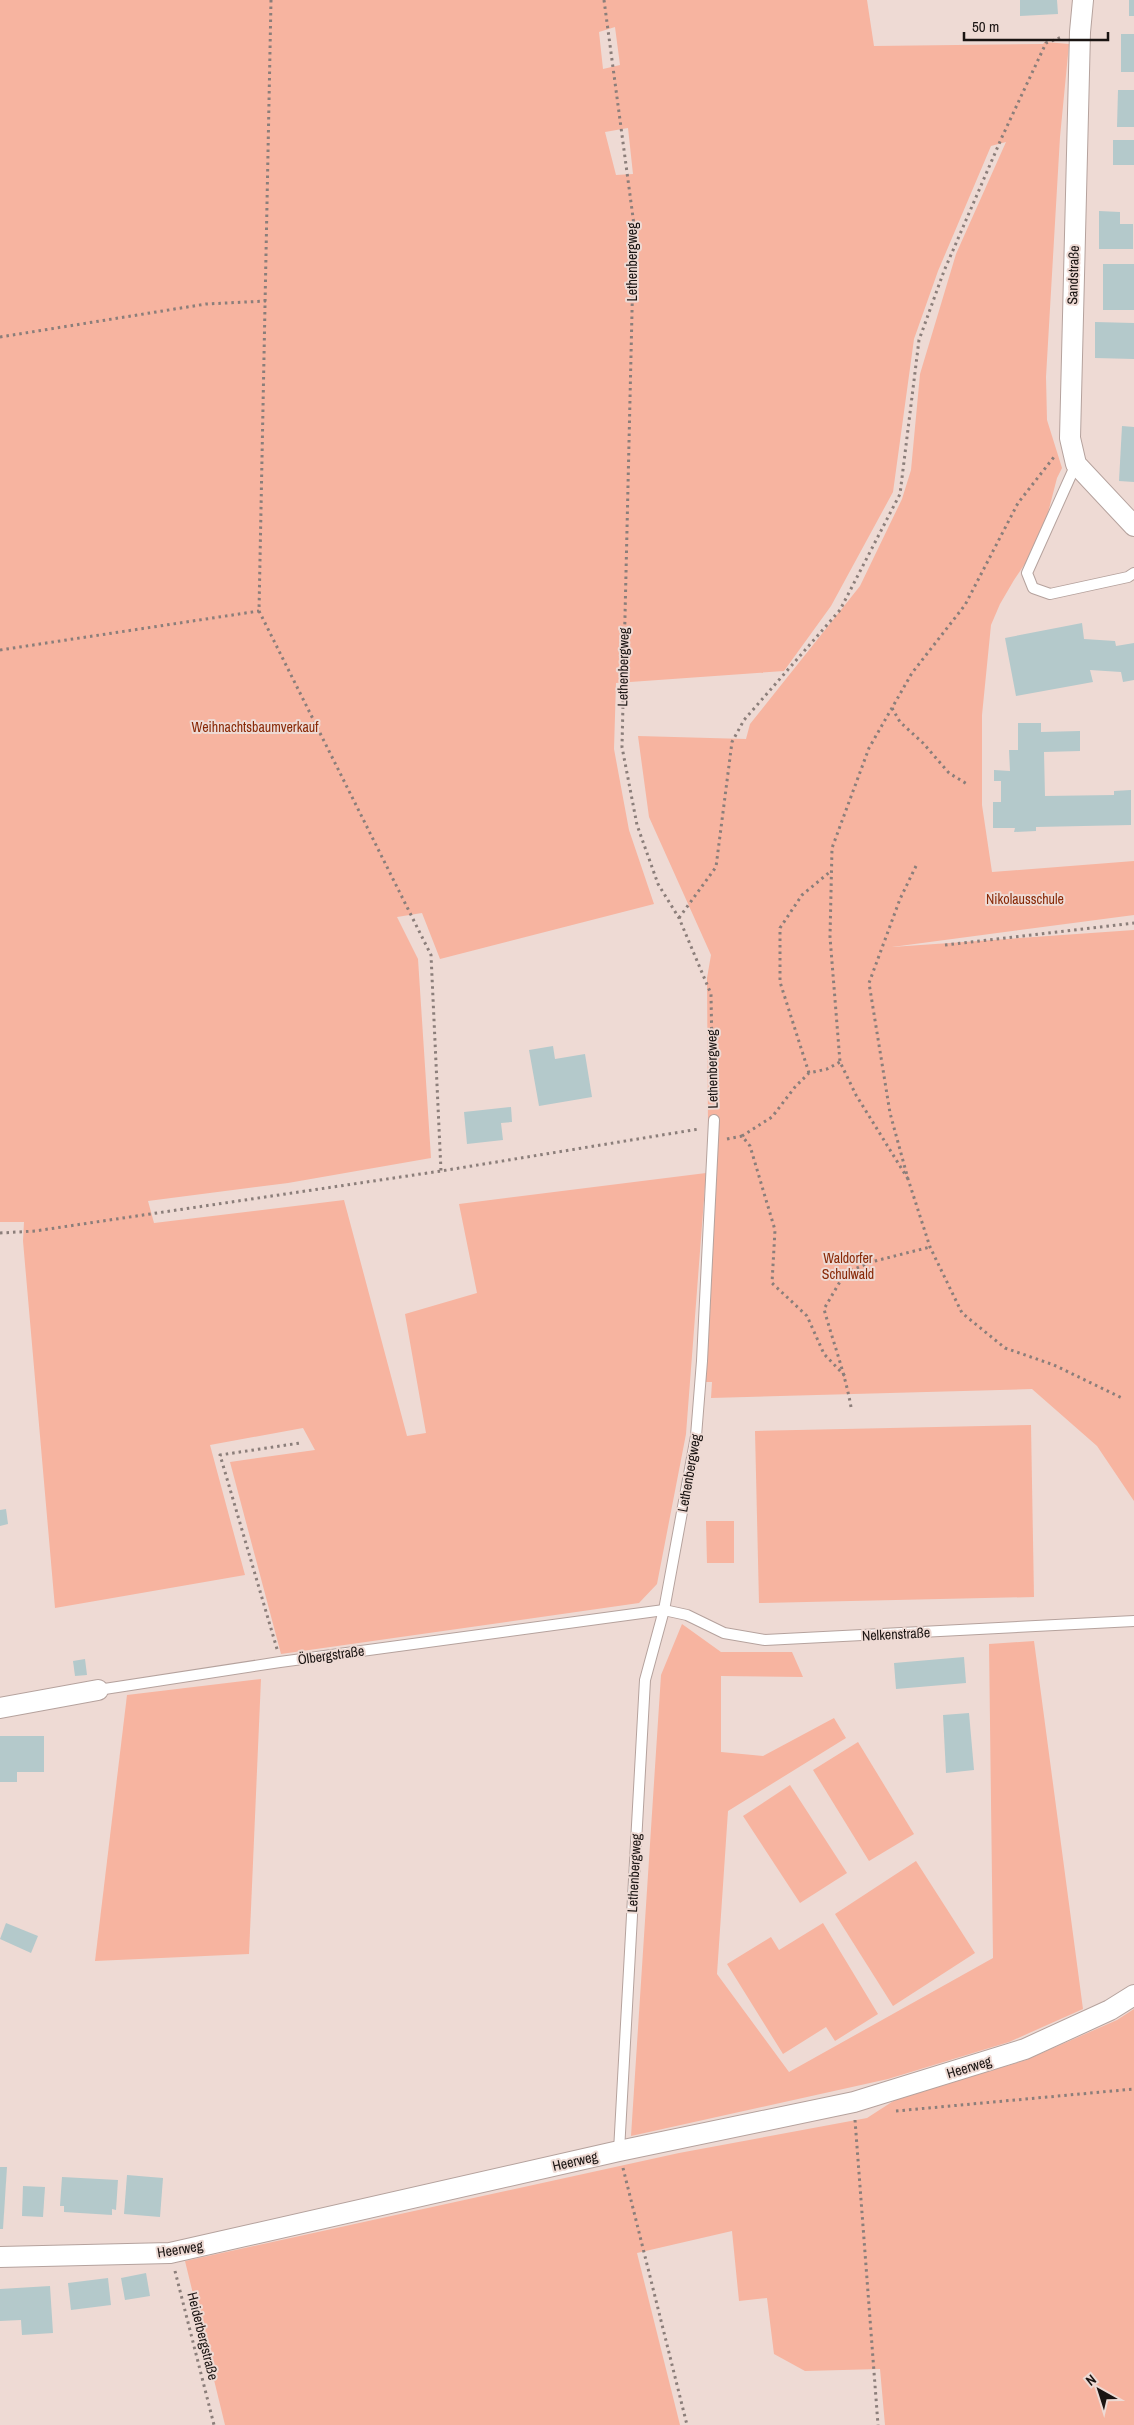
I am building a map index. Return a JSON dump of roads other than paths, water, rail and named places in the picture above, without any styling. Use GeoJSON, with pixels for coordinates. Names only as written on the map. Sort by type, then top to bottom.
{"type":"FeatureCollection","features":[{"type":"Feature","properties":{"kind":"street","name":"Sandstraße"},"geometry":{"type":"LineString","coordinates":[[1076,464],[1070,438],[1082,0]]}},
{"type":"Feature","properties":{"kind":"street"},"geometry":{"type":"LineString","coordinates":[[1076,464],[1134,526]]}},
{"type":"Feature","properties":{"kind":"street","name":"Ölbergstraße"},"geometry":{"type":"LineString","coordinates":[[0,1708],[98,1690]]}},
{"type":"Feature","properties":{"kind":"street","name":"Heerweg"},"geometry":{"type":"LineString","coordinates":[[0,2257],[170,2253],[619,2151],[854,2102],[1025,2050],[1110,2010],[1134,1995]]}},
{"type":"Feature","properties":{"kind":"lane"},"geometry":{"type":"LineString","coordinates":[[1076,464],[1027,573],[1033,588],[1050,594],[1128,577],[1134,574]]}},
{"type":"Feature","properties":{"kind":"lane","name":"Lethenbergweg"},"geometry":{"type":"LineString","coordinates":[[619,2151],[645,1680],[664,1610],[696,1436],[702,1361],[714,1123]]}},
{"type":"Feature","properties":{"kind":"lane","name":"Nelkenstraße"},"geometry":{"type":"LineString","coordinates":[[664,1610],[687,1615],[724,1633],[765,1640],[1134,1621]]}},
{"type":"Feature","properties":{"kind":"lane","name":"Ölbergstraße"},"geometry":{"type":"LineString","coordinates":[[98,1690],[280,1662],[664,1610]]}},
{"type":"Feature","properties":{"kind":"park label","name":"Weihnachtsbaumverkauf"},"geometry":{"type":"Point","coordinates":[255,727]}},
{"type":"Feature","properties":{"kind":"park label","name":"Nikolausschule"},"geometry":{"type":"Point","coordinates":[1025,899]}},
{"type":"Feature","properties":{"kind":"park label","name":"Waldorfer Schulwald"},"geometry":{"type":"Point","coordinates":[848,1266]}}]}
